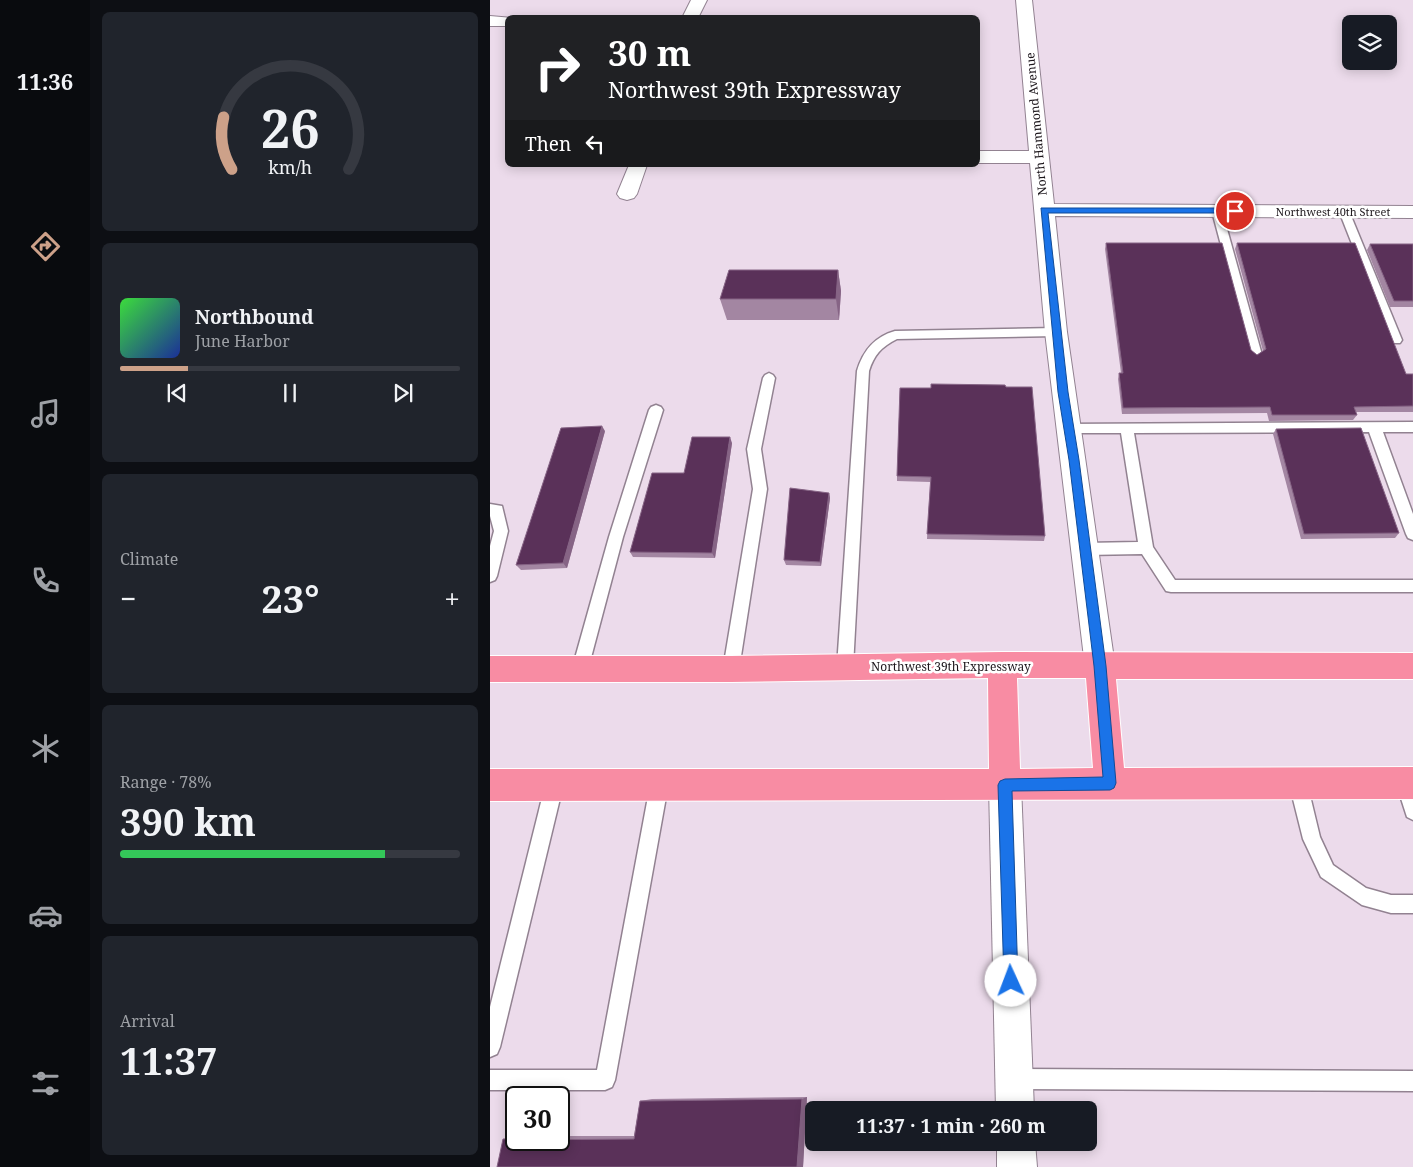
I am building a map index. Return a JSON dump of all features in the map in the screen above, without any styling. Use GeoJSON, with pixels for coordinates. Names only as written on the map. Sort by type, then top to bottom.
{"type":"FeatureCollection","features":[{"type":"Feature","properties":{"kind":"highway","name":"Northwest 39th Expressway"},"geometry":{"type":"LineString","coordinates":[[490,669],[732,669],[1002,665],[1413,666]]}},
{"type":"Feature","properties":{"kind":"highway"},"geometry":{"type":"LineString","coordinates":[[1002,665],[1005,785]]}},
{"type":"Feature","properties":{"kind":"highway"},"geometry":{"type":"LineString","coordinates":[[1100,666],[1110,783]]}},
{"type":"Feature","properties":{"kind":"highway"},"geometry":{"type":"LineString","coordinates":[[490,786],[1298,783],[1410,793]]}},
{"type":"Feature","properties":{"kind":"street"},"geometry":{"type":"LineString","coordinates":[[692,15],[699,0]]}},
{"type":"Feature","properties":{"kind":"street","name":"North Hammond Avenue"},"geometry":{"type":"LineString","coordinates":[[1024,0],[1056,332],[1100,666]]}},
{"type":"Feature","properties":{"kind":"street"},"geometry":{"type":"LineString","coordinates":[[490,21],[505,21]]}},
{"type":"Feature","properties":{"kind":"street"},"geometry":{"type":"LineString","coordinates":[[980,157],[1039,157]]}},
{"type":"Feature","properties":{"kind":"street"},"geometry":{"type":"LineString","coordinates":[[627,194],[637,167]]}},
{"type":"Feature","properties":{"kind":"street","name":"Northwest 40th Street"},"geometry":{"type":"LineString","coordinates":[[1044,210],[1413,212]]}},
{"type":"Feature","properties":{"kind":"street"},"geometry":{"type":"LineString","coordinates":[[1005,785],[1015,1095]]}},
{"type":"Feature","properties":{"kind":"street"},"geometry":{"type":"LineString","coordinates":[[1016,1151],[1017,1167]]}},
{"type":"Feature","properties":{"kind":"lane"},"geometry":{"type":"LineString","coordinates":[[1217,211],[1256,355]]}},
{"type":"Feature","properties":{"kind":"lane"},"geometry":{"type":"LineString","coordinates":[[1344,211],[1396,340]]}},
{"type":"Feature","properties":{"kind":"lane"},"geometry":{"type":"LineString","coordinates":[[845,667],[856,468],[863,370],[867,358],[877,343],[895,335],[1056,332]]}},
{"type":"Feature","properties":{"kind":"lane"},"geometry":{"type":"LineString","coordinates":[[732,669],[760,489],[754,449],[769,378]]}},
{"type":"Feature","properties":{"kind":"lane"},"geometry":{"type":"LineString","coordinates":[[580,669],[616,537],[656,410]]}},
{"type":"Feature","properties":{"kind":"lane"},"geometry":{"type":"LineString","coordinates":[[1070,428],[1413,427]]}},
{"type":"Feature","properties":{"kind":"lane"},"geometry":{"type":"LineString","coordinates":[[1127,428],[1146,548],[1171,586],[1413,586]]}},
{"type":"Feature","properties":{"kind":"lane"},"geometry":{"type":"LineString","coordinates":[[1374,428],[1413,534]]}},
{"type":"Feature","properties":{"kind":"lane"},"geometry":{"type":"LineString","coordinates":[[490,510],[497,510],[501,531],[490,576]]}},
{"type":"Feature","properties":{"kind":"lane"},"geometry":{"type":"LineString","coordinates":[[1085,549],[1146,548]]}},
{"type":"Feature","properties":{"kind":"lane"},"geometry":{"type":"LineString","coordinates":[[1298,783],[1312,838],[1327,871],[1362,896],[1391,904],[1413,904]]}},
{"type":"Feature","properties":{"kind":"lane"},"geometry":{"type":"LineString","coordinates":[[490,1047],[554,786]]}},
{"type":"Feature","properties":{"kind":"lane"},"geometry":{"type":"LineString","coordinates":[[490,1080],[605,1080],[659,786]]}},
{"type":"Feature","properties":{"kind":"lane"},"geometry":{"type":"LineString","coordinates":[[1015,1095],[1413,1081]]}},
{"type":"Feature","properties":{"kind":"building"},"geometry":{"type":"Polygon","coordinates":[[[1106,243],[1222,243],[1251,350],[1257,355],[1266,349],[1237,243],[1355,243],[1406,374],[1413,374],[1413,406],[1354,407],[1357,415],[1272,415],[1270,407],[1123,408],[1119,373],[1123,373],[1106,243]]]}},
{"type":"Feature","properties":{"kind":"building"},"geometry":{"type":"Polygon","coordinates":[[[1370,244],[1413,244],[1413,301],[1394,301],[1370,244]]]}},
{"type":"Feature","properties":{"kind":"building"},"geometry":{"type":"Polygon","coordinates":[[[729,270],[838,270],[836,299],[720,299],[729,270]]]}},
{"type":"Feature","properties":{"kind":"building"},"geometry":{"type":"Polygon","coordinates":[[[931,384],[1032,387],[1045,536],[927,534],[931,477],[897,476],[900,388],[931,388],[931,384]]]}},
{"type":"Feature","properties":{"kind":"building"},"geometry":{"type":"Polygon","coordinates":[[[602,426],[563,563],[516,565],[561,428],[602,426]]]}},
{"type":"Feature","properties":{"kind":"building"},"geometry":{"type":"Polygon","coordinates":[[[1361,428],[1399,533],[1304,534],[1276,429],[1361,428]]]}},
{"type":"Feature","properties":{"kind":"building"},"geometry":{"type":"Polygon","coordinates":[[[692,437],[730,437],[712,553],[630,552],[652,473],[684,473],[692,437]]]}},
{"type":"Feature","properties":{"kind":"building"},"geometry":{"type":"Polygon","coordinates":[[[790,488],[829,493],[820,562],[784,560],[790,488]]]}},
{"type":"Feature","properties":{"kind":"building"},"geometry":{"type":"Polygon","coordinates":[[[802,1099],[797,1167],[497,1167],[503,1139],[505,1139],[505,1151],[570,1151],[570,1140],[634,1139],[640,1101],[802,1099]]]}},
{"type":"Feature","properties":{"kind":"route"},"geometry":{"type":"LineString","coordinates":[[1011,981],[1005,785],[1110,783],[1100,666],[1070,428],[1063,392],[1044,210],[1235,211]]}}]}
